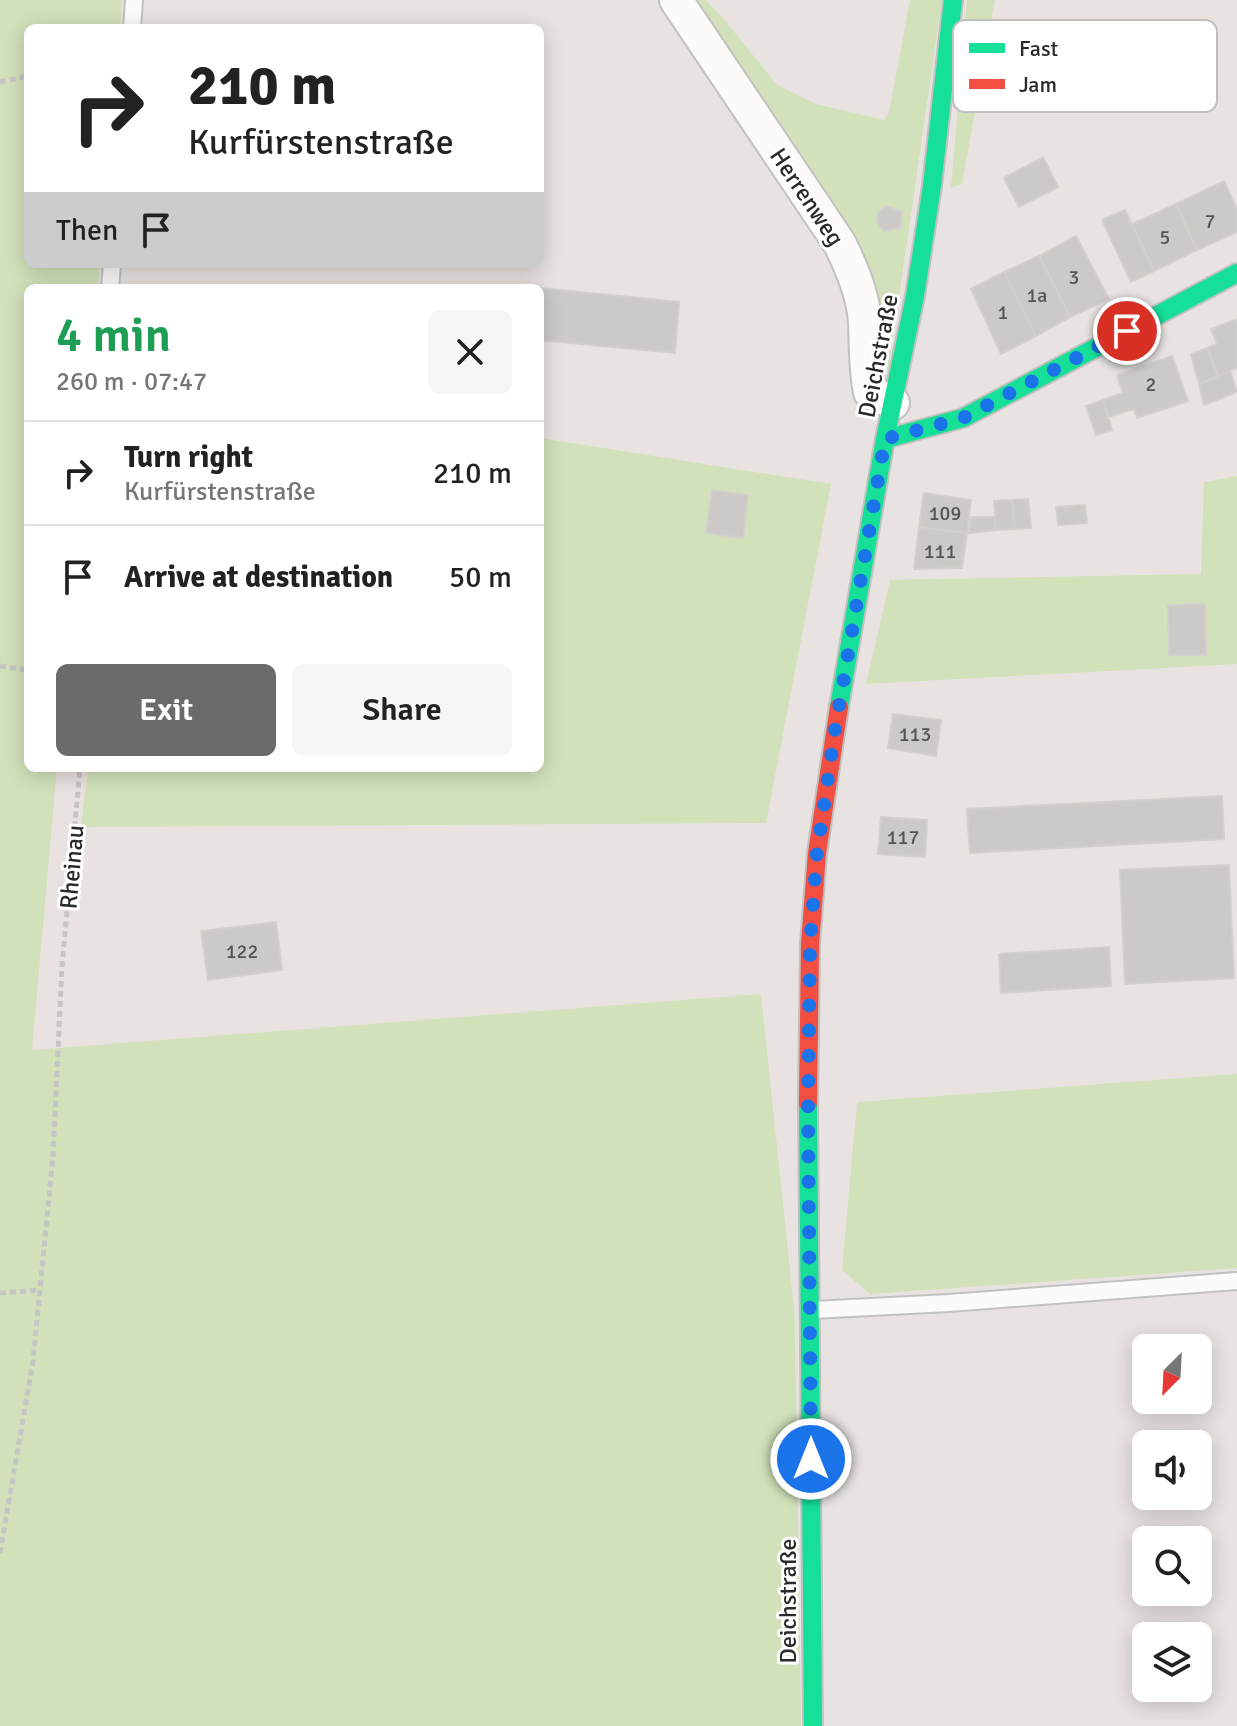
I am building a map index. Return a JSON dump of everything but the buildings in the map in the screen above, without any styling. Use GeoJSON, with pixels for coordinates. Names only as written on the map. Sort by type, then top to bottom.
{"type":"FeatureCollection","features":[{"type":"Feature","properties":{"kind":"street","name":"Herrenweg"},"geometry":{"type":"LineString","coordinates":[[676,0],[840,244],[857,282],[865,320],[865,368],[870,392],[893,403]]}},
{"type":"Feature","properties":{"kind":"street","name":"Deichstraße"},"geometry":{"type":"LineString","coordinates":[[813,1726],[810,944],[817,853],[885,439],[915,296],[932,186],[953,0]]}},
{"type":"Feature","properties":{"kind":"street"},"geometry":{"type":"LineString","coordinates":[[885,439],[963,418],[1237,273]]}},
{"type":"Feature","properties":{"kind":"lane"},"geometry":{"type":"LineString","coordinates":[[132,24],[134,0]]}},
{"type":"Feature","properties":{"kind":"lane"},"geometry":{"type":"LineString","coordinates":[[810,1310],[964,1302],[1237,1281]]}},
{"type":"Feature","properties":{"kind":"path"},"geometry":{"type":"LineString","coordinates":[[0,82],[24,77]]}},
{"type":"Feature","properties":{"kind":"path"},"geometry":{"type":"LineString","coordinates":[[0,666],[24,669]]}},
{"type":"Feature","properties":{"kind":"path","name":"Rheinau"},"geometry":{"type":"LineString","coordinates":[[0,1553],[33,1361],[53,1156],[62,966],[80,772]]}},
{"type":"Feature","properties":{"kind":"path"},"geometry":{"type":"LineString","coordinates":[[0,1293],[40,1290]]}},
{"type":"Feature","properties":{"kind":"green space"},"geometry":{"type":"Polygon","coordinates":[[[0,0],[122,0],[120,24],[24,24],[24,268],[100,268],[98,284],[24,284],[24,772],[57,772],[32,1050],[761,994],[795,1318],[801,1726],[0,1726],[0,0]]]}},
{"type":"Feature","properties":{"kind":"green space"},"geometry":{"type":"Polygon","coordinates":[[[690,0],[706,0],[777,85],[816,104],[884,120],[889,112],[910,0],[942,0],[888,373],[875,335],[690,0]]]}},
{"type":"Feature","properties":{"kind":"green space"},"geometry":{"type":"Polygon","coordinates":[[[967,0],[995,0],[991,20],[965,20],[967,0]]]}},
{"type":"Feature","properties":{"kind":"green space"},"geometry":{"type":"Polygon","coordinates":[[[957,112],[975,112],[962,184],[951,188],[957,112]]]}},
{"type":"Feature","properties":{"kind":"green space"},"geometry":{"type":"Polygon","coordinates":[[[544,439],[831,484],[766,823],[81,827],[88,772],[544,772],[544,439]]]}},
{"type":"Feature","properties":{"kind":"green space"},"geometry":{"type":"Polygon","coordinates":[[[1237,476],[1237,664],[866,684],[890,580],[1201,574],[1204,482],[1237,476]]]}},
{"type":"Feature","properties":{"kind":"green space"},"geometry":{"type":"Polygon","coordinates":[[[1237,1074],[1237,1268],[870,1294],[842,1270],[857,1102],[1237,1074]]]}},
{"type":"Feature","properties":{"kind":"traffic: fast"},"geometry":{"type":"LineString","coordinates":[[839,707],[885,439],[915,296],[932,186],[953,0]]}},
{"type":"Feature","properties":{"kind":"traffic: fast"},"geometry":{"type":"LineString","coordinates":[[885,439],[963,418],[1237,273]]}},
{"type":"Feature","properties":{"kind":"traffic: fast"},"geometry":{"type":"LineString","coordinates":[[808,1103],[813,1726]]}},
{"type":"Feature","properties":{"kind":"traffic: jam"},"geometry":{"type":"LineString","coordinates":[[808,1103],[810,944],[817,853],[839,707]]}},
{"type":"Feature","properties":{"kind":"route"},"geometry":{"type":"LineString","coordinates":[[811,1459],[810,944],[817,853],[835,730],[885,439],[963,418],[1127,331]]}}]}
